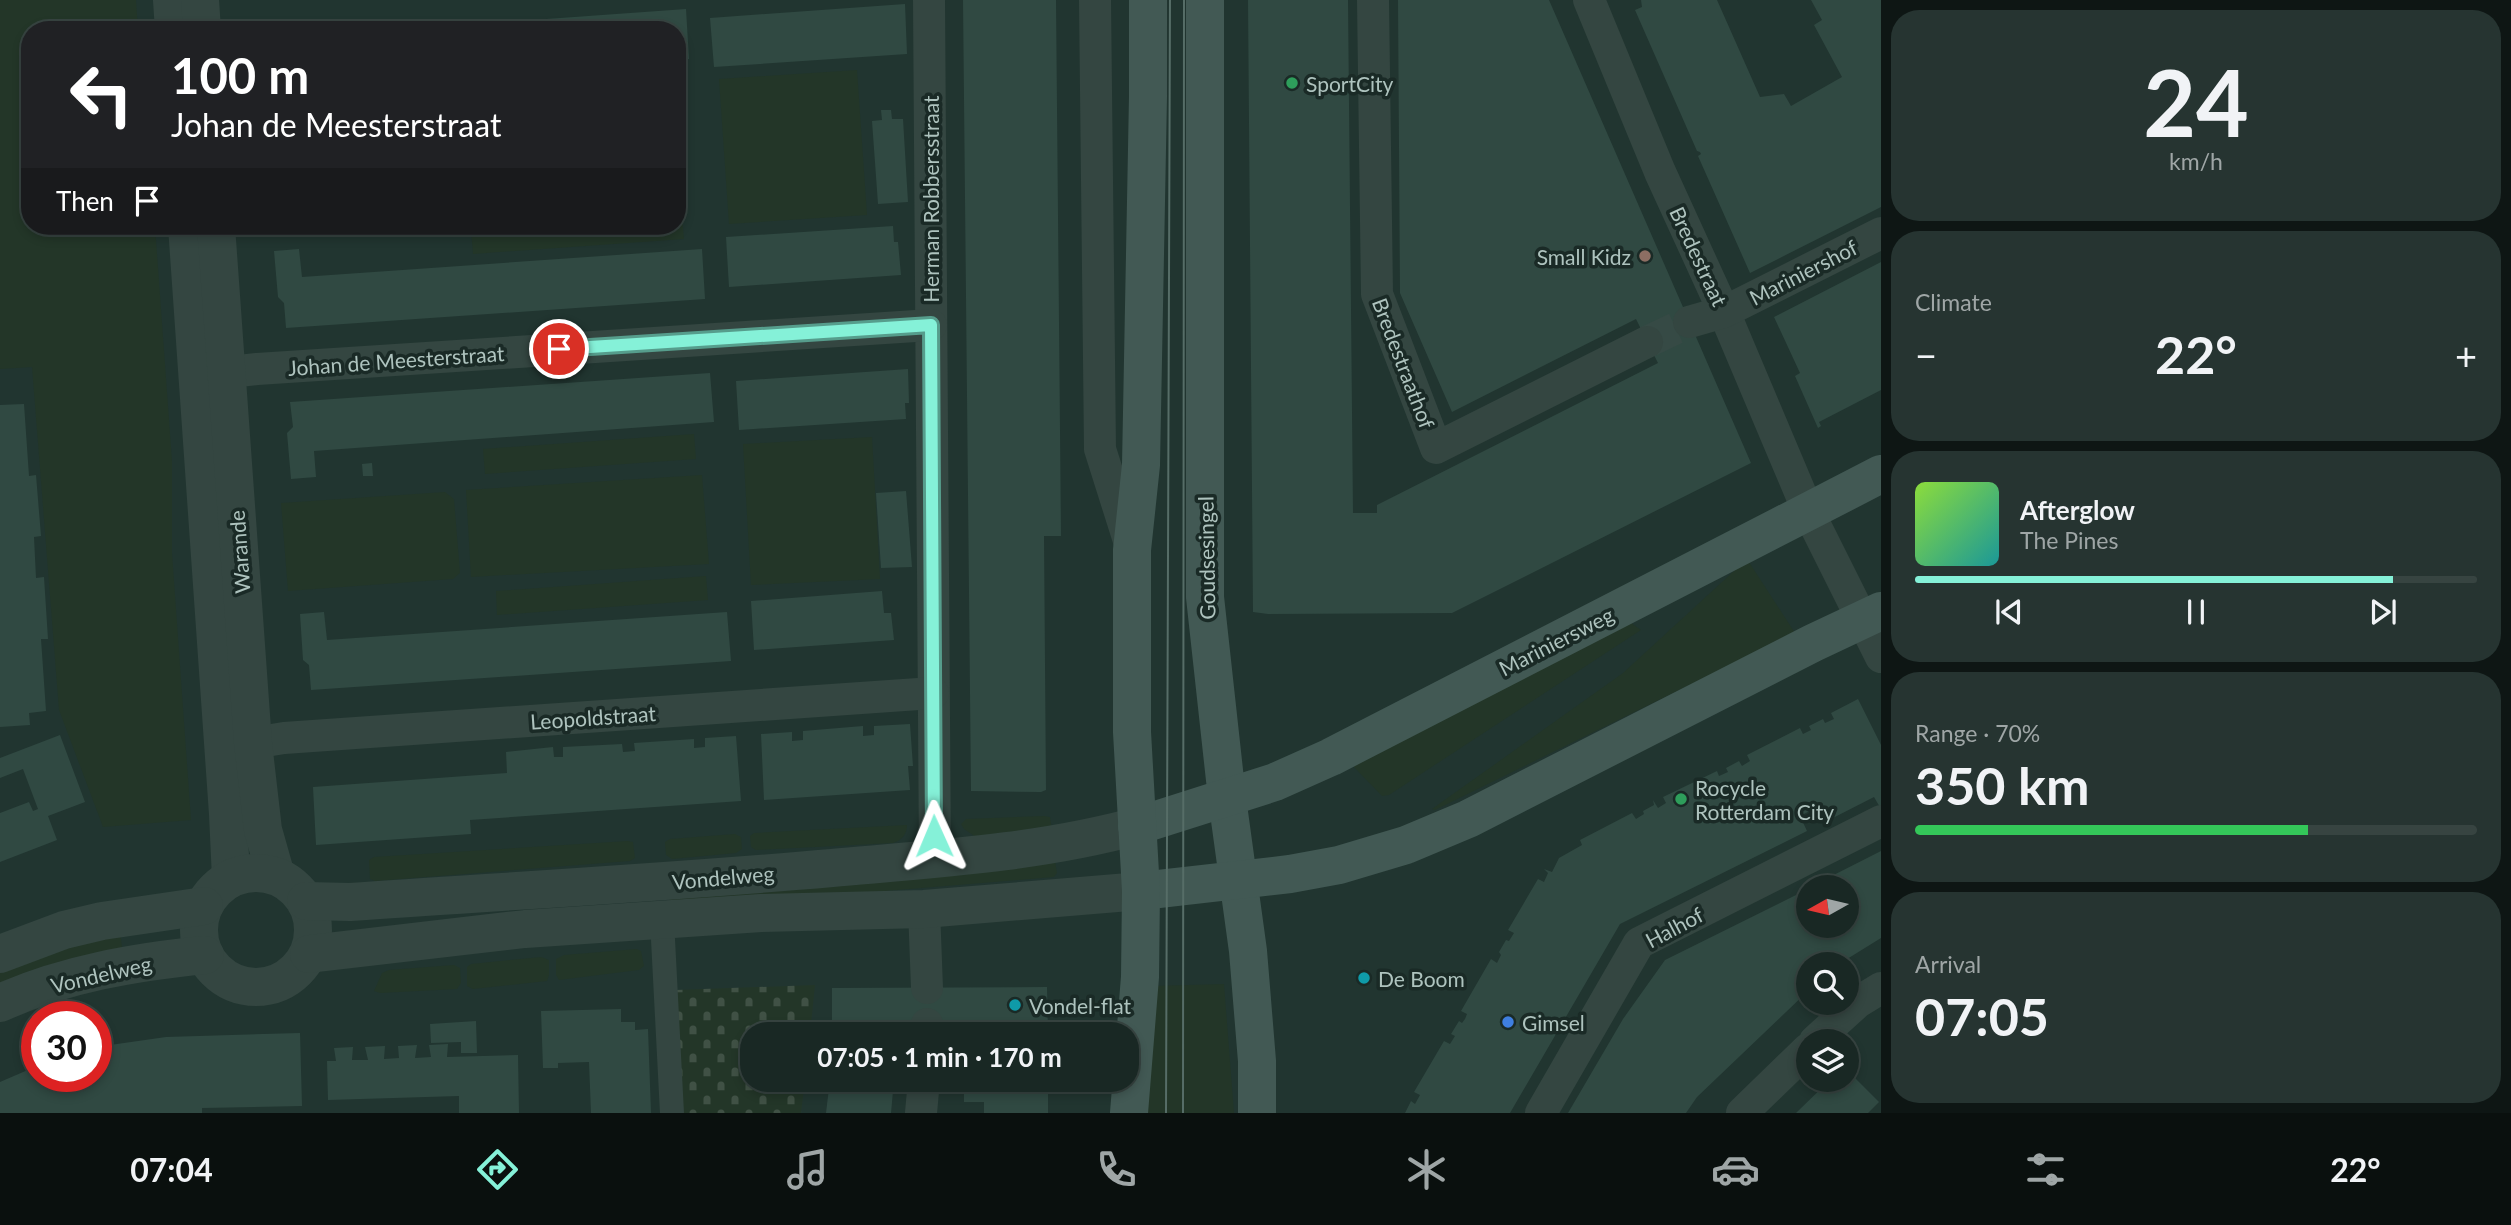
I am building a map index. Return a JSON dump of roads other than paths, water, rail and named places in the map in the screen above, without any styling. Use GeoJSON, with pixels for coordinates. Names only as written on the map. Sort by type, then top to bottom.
{"type":"FeatureCollection","features":[{"type":"Feature","properties":{"kind":"main road"},"geometry":{"type":"LineString","coordinates":[[1129,1113],[1140,976],[1141,891],[1132,732],[1132,550],[1141,465],[1148,109],[1147,0]]}},
{"type":"Feature","properties":{"kind":"main road","name":"Goudsesingel"},"geometry":{"type":"LineString","coordinates":[[1205,0],[1205,587],[1227,798],[1248,951],[1257,1061],[1257,1113]]}},
{"type":"Feature","properties":{"kind":"main road","name":"Mariniersweg"},"geometry":{"type":"LineString","coordinates":[[1137,826],[1275,782],[1331,757],[1881,474]]}},
{"type":"Feature","properties":{"kind":"main road"},"geometry":{"type":"LineString","coordinates":[[1141,891],[1339,865],[1406,845],[1468,818],[1813,643],[1872,616]]}},
{"type":"Feature","properties":{"kind":"street","name":"Herman Robbersstraat"},"geometry":{"type":"LineString","coordinates":[[929,0],[934,859]]}},
{"type":"Feature","properties":{"kind":"street"},"geometry":{"type":"LineString","coordinates":[[1095,0],[1100,449],[1132,550]]}},
{"type":"Feature","properties":{"kind":"street","name":"Bredestraathof"},"geometry":{"type":"LineString","coordinates":[[1373,0],[1377,293],[1436,448],[1647,342]]}},
{"type":"Feature","properties":{"kind":"street","name":"Bredestraat"},"geometry":{"type":"LineString","coordinates":[[1589,0],[1660,172],[1724,312],[1808,511],[1872,616],[1881,657]]}},
{"type":"Feature","properties":{"kind":"street","name":"Mariniershof"},"geometry":{"type":"LineString","coordinates":[[1724,312],[1881,233]]}},
{"type":"Feature","properties":{"kind":"street","name":"Warande"},"geometry":{"type":"LineString","coordinates":[[188,235],[211,374],[263,830],[276,876]]}},
{"type":"Feature","properties":{"kind":"street","name":"Warande"},"geometry":{"type":"LineString","coordinates":[[216,235],[211,374],[231,878]]}},
{"type":"Feature","properties":{"kind":"street"},"geometry":{"type":"LineString","coordinates":[[1689,322],[1724,312]]}},
{"type":"Feature","properties":{"kind":"street","name":"Johan de Meesterstraat"},"geometry":{"type":"LineString","coordinates":[[211,374],[931,325]]}},
{"type":"Feature","properties":{"kind":"street","name":"Leopoldstraat"},"geometry":{"type":"LineString","coordinates":[[253,743],[284,738],[933,693]]}},
{"type":"Feature","properties":{"kind":"street","name":"Halhof"},"geometry":{"type":"LineString","coordinates":[[1541,1113],[1639,943],[1881,821]]}},
{"type":"Feature","properties":{"kind":"street","name":"Vondelweg"},"geometry":{"type":"LineString","coordinates":[[306,901],[350,902],[659,883],[934,859],[1086,839],[1137,826]]}},
{"type":"Feature","properties":{"kind":"street"},"geometry":{"type":"LineString","coordinates":[[246,873],[276,876],[293,886],[306,901],[313,918],[309,954],[298,970],[284,981],[266,987],[248,987],[230,982],[215,970],[205,955],[199,922],[204,906],[219,885],[231,878],[246,873]]}},
{"type":"Feature","properties":{"kind":"street","name":"Vondelweg"},"geometry":{"type":"LineString","coordinates":[[309,954],[525,929],[761,913],[924,909],[1141,891]]}},
{"type":"Feature","properties":{"kind":"street"},"geometry":{"type":"LineString","coordinates":[[0,954],[64,930],[102,921],[204,906]]}},
{"type":"Feature","properties":{"kind":"street"},"geometry":{"type":"LineString","coordinates":[[924,909],[928,988]]}},
{"type":"Feature","properties":{"kind":"street"},"geometry":{"type":"LineString","coordinates":[[662,920],[672,1113]]}},
{"type":"Feature","properties":{"kind":"street","name":"Vondelweg"},"geometry":{"type":"LineString","coordinates":[[0,1003],[81,975],[158,960],[205,955]]}},
{"type":"Feature","properties":{"kind":"street"},"geometry":{"type":"LineString","coordinates":[[1828,1029],[1858,1002],[1881,988]]}},
{"type":"Feature","properties":{"kind":"street"},"geometry":{"type":"LineString","coordinates":[[1742,1113],[1796,1061]]}},
{"type":"Feature","properties":{"kind":"street"},"geometry":{"type":"LineString","coordinates":[[921,1113],[923,1092]]}},
{"type":"Feature","properties":{"kind":"tunnel"},"geometry":{"type":"LineString","coordinates":[[1647,342],[1689,322]]}},
{"type":"Feature","properties":{"kind":"tram line"},"geometry":{"type":"LineString","coordinates":[[1166,1113],[1170,0]]}},
{"type":"Feature","properties":{"kind":"tram line"},"geometry":{"type":"LineString","coordinates":[[1183,1113],[1184,0]]}},
{"type":"Feature","properties":{"kind":"place","name":"SportCity"},"geometry":{"type":"Point","coordinates":[1292,83]}},
{"type":"Feature","properties":{"kind":"place","name":"Small Kidz"},"geometry":{"type":"Point","coordinates":[1645,256]}},
{"type":"Feature","properties":{"kind":"place","name":"Rocycle Rotterdam City"},"geometry":{"type":"Point","coordinates":[1681,799]}},
{"type":"Feature","properties":{"kind":"place","name":"De Boom"},"geometry":{"type":"Point","coordinates":[1364,978]}},
{"type":"Feature","properties":{"kind":"place","name":"Vondel-flat"},"geometry":{"type":"Point","coordinates":[1015,1005]}},
{"type":"Feature","properties":{"kind":"place","name":"Gimsel"},"geometry":{"type":"Point","coordinates":[1508,1022]}}]}
